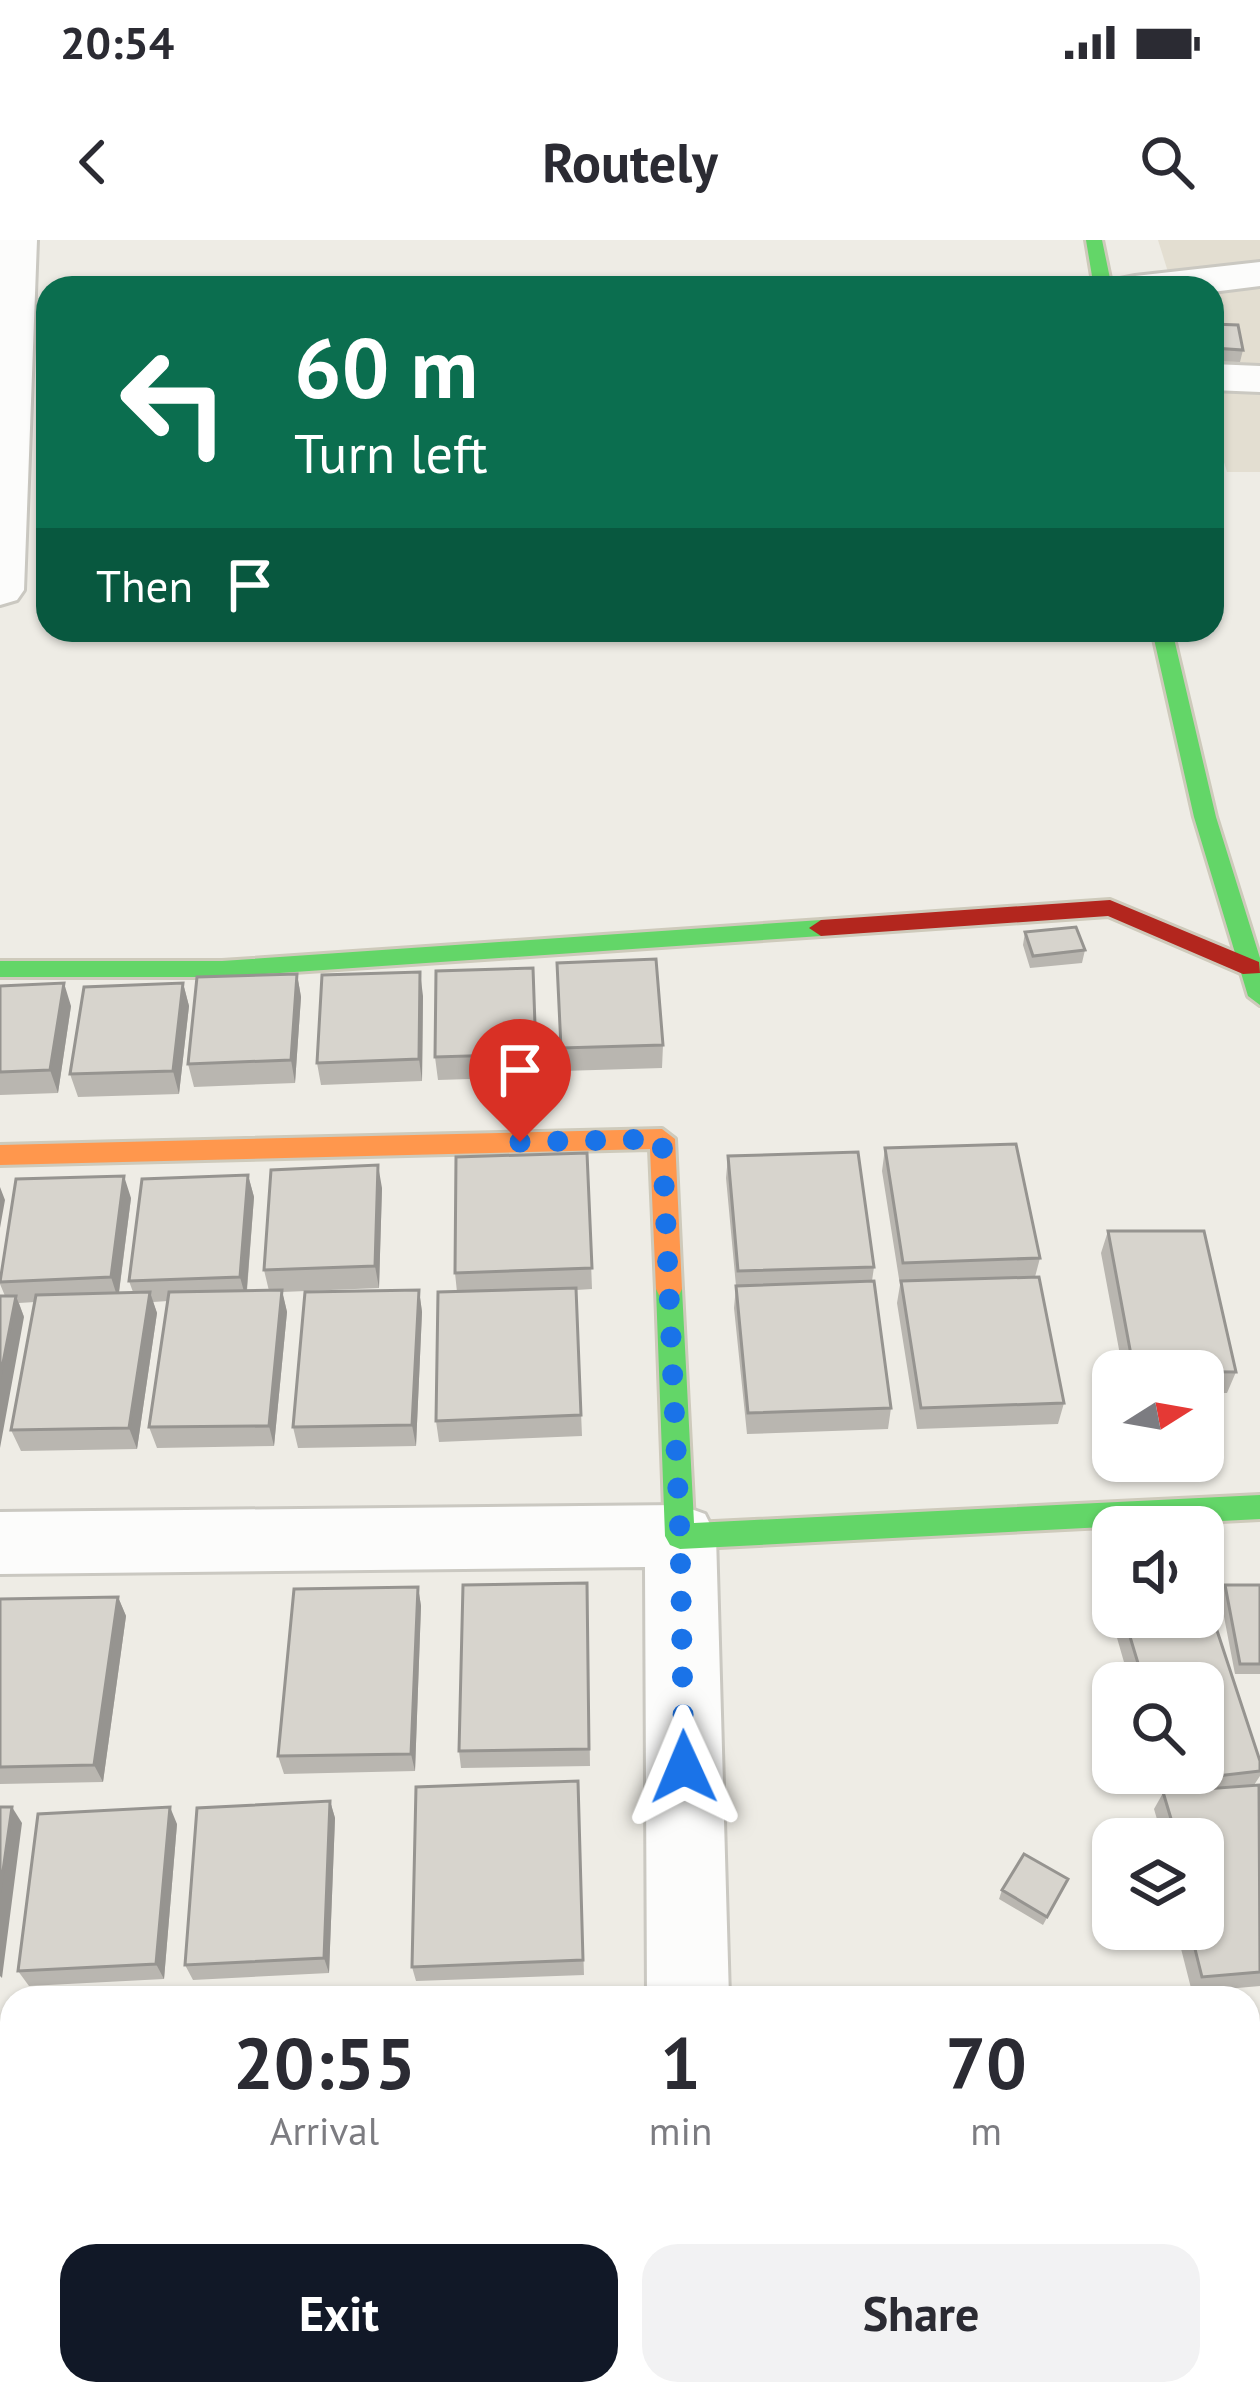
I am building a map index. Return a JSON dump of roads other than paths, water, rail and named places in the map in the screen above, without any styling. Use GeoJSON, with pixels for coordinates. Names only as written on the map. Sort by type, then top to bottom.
{"type":"FeatureCollection","features":[{"type":"Feature","properties":{"kind":"street"},"geometry":{"type":"LineString","coordinates":[[0,590],[5,407],[17,240]]}},
{"type":"Feature","properties":{"kind":"street"},"geometry":{"type":"LineString","coordinates":[[1094,240],[1100,276]]}},
{"type":"Feature","properties":{"kind":"street"},"geometry":{"type":"LineString","coordinates":[[1224,278],[1260,274]]}},
{"type":"Feature","properties":{"kind":"street"},"geometry":{"type":"LineString","coordinates":[[1224,378],[1260,379]]}},
{"type":"Feature","properties":{"kind":"street"},"geometry":{"type":"LineString","coordinates":[[1165,642],[1205,817],[1260,996]]}},
{"type":"Feature","properties":{"kind":"street"},"geometry":{"type":"LineString","coordinates":[[0,969],[222,969],[1110,908],[1250,968]]}},
{"type":"Feature","properties":{"kind":"street"},"geometry":{"type":"LineString","coordinates":[[0,1155],[662,1139],[680,1536],[688,1986]]}},
{"type":"Feature","properties":{"kind":"street"},"geometry":{"type":"LineString","coordinates":[[0,1543],[680,1536],[1260,1507]]}}]}
